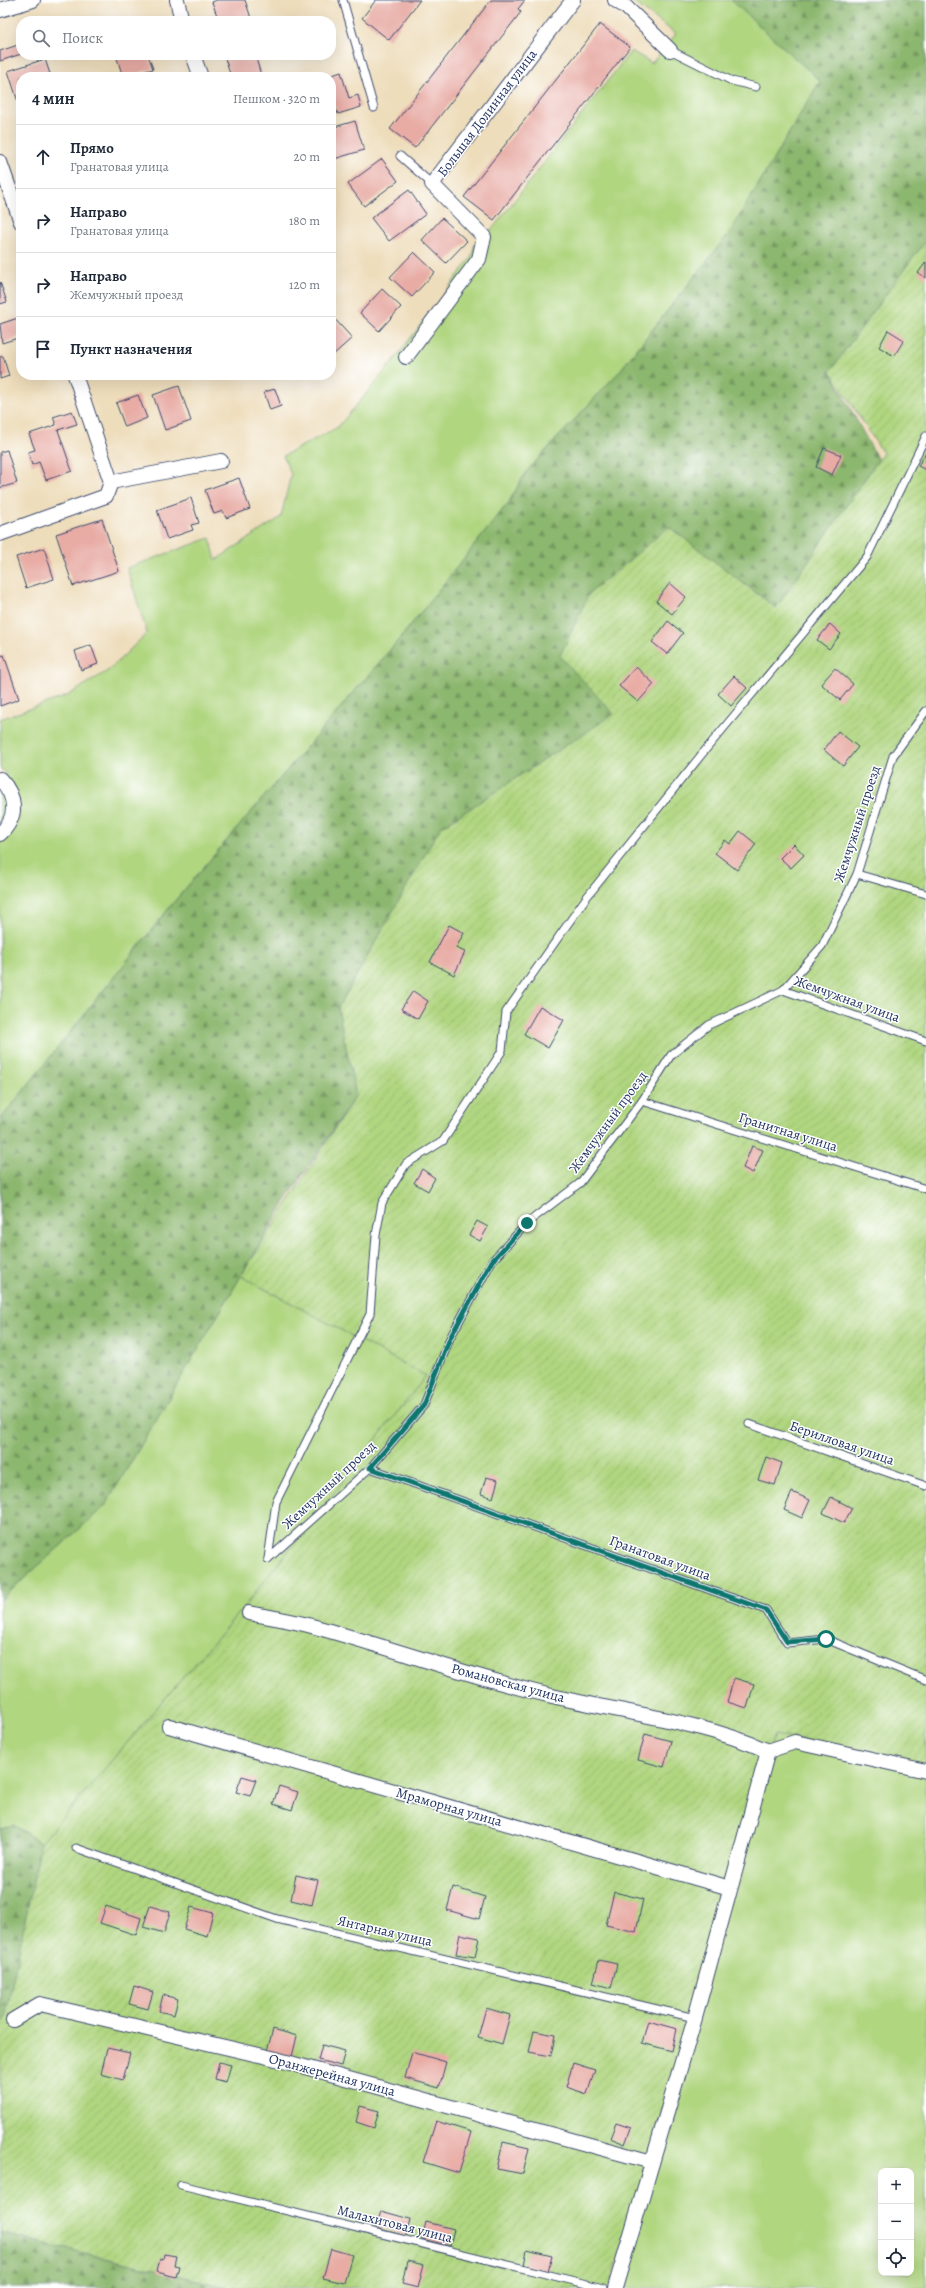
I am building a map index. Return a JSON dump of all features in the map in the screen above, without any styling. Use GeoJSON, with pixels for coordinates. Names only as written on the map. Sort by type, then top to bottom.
{"type":"FeatureCollection","features":[{"type":"Feature","properties":{"kind":"street"},"geometry":{"type":"LineString","coordinates":[[0,10],[13,3],[33,0]]}},
{"type":"Feature","properties":{"kind":"street"},"geometry":{"type":"LineString","coordinates":[[176,0],[181,16]]}},
{"type":"Feature","properties":{"kind":"street","name":"Большая Долинная улица"},"geometry":{"type":"LineString","coordinates":[[406,357],[479,259],[484,236],[432,184],[573,0]]}},
{"type":"Feature","properties":{"kind":"street"},"geometry":{"type":"LineString","coordinates":[[615,0],[626,7],[670,50]]}},
{"type":"Feature","properties":{"kind":"street"},"geometry":{"type":"LineString","coordinates":[[195,60],[199,72]]}},
{"type":"Feature","properties":{"kind":"street"},"geometry":{"type":"LineString","coordinates":[[0,162],[16,208]]}},
{"type":"Feature","properties":{"kind":"street"},"geometry":{"type":"LineString","coordinates":[[0,534],[106,496],[111,482],[77,380]]}},
{"type":"Feature","properties":{"kind":"street"},"geometry":{"type":"LineString","coordinates":[[111,482],[221,461]]}},
{"type":"Feature","properties":{"kind":"street"},"geometry":{"type":"LineString","coordinates":[[0,779],[14,802],[14,815],[8,827],[0,834]]}},
{"type":"Feature","properties":{"kind":"street","name":"Романовская улица"},"geometry":{"type":"LineString","coordinates":[[249,1613],[308,1625],[423,1661],[552,1696],[632,1712],[740,1739],[768,1751]]}},
{"type":"Feature","properties":{"kind":"street","name":"Мраморная улица"},"geometry":{"type":"LineString","coordinates":[[169,1726],[730,1888]]}},
{"type":"Feature","properties":{"kind":"street"},"geometry":{"type":"LineString","coordinates":[[615,2288],[695,2018],[768,1751],[795,1742],[926,1771]]}},
{"type":"Feature","properties":{"kind":"street","name":"Оранжерейная улица"},"geometry":{"type":"LineString","coordinates":[[13,2020],[40,2004],[272,2058],[652,2162]]}},
{"type":"Feature","properties":{"kind":"lane"},"geometry":{"type":"LineString","coordinates":[[342,0],[374,108]]}},
{"type":"Feature","properties":{"kind":"lane"},"geometry":{"type":"LineString","coordinates":[[670,50],[732,81],[756,87]]}},
{"type":"Feature","properties":{"kind":"lane"},"geometry":{"type":"LineString","coordinates":[[400,156],[432,184]]}},
{"type":"Feature","properties":{"kind":"lane","name":"Жемчужный проезд"},"geometry":{"type":"LineString","coordinates":[[926,436],[866,557],[702,754],[586,898],[506,1012],[502,1051],[444,1141],[406,1164],[382,1203],[376,1235],[370,1314],[276,1502],[268,1559],[370,1468],[424,1405],[450,1338],[492,1261],[527,1223],[580,1183],[642,1101],[671,1055],[703,1030],[783,990],[822,946],[858,874],[893,756],[926,711]]}},
{"type":"Feature","properties":{"kind":"lane"},"geometry":{"type":"LineString","coordinates":[[858,874],[926,894]]}},
{"type":"Feature","properties":{"kind":"lane","name":"Жемчужная улица"},"geometry":{"type":"LineString","coordinates":[[783,990],[926,1041]]}},
{"type":"Feature","properties":{"kind":"lane","name":"Гранитная улица"},"geometry":{"type":"LineString","coordinates":[[642,1101],[926,1189]]}},
{"type":"Feature","properties":{"kind":"lane","name":"Берилловая улица"},"geometry":{"type":"LineString","coordinates":[[749,1424],[926,1486]]}},
{"type":"Feature","properties":{"kind":"lane","name":"Гранатовая улица"},"geometry":{"type":"LineString","coordinates":[[370,1468],[766,1610],[787,1642],[826,1639],[926,1680]]}},
{"type":"Feature","properties":{"kind":"lane","name":"Янтарная улица"},"geometry":{"type":"LineString","coordinates":[[76,1848],[277,1919],[695,2018]]}},
{"type":"Feature","properties":{"kind":"lane","name":"Малахитовая улица"},"geometry":{"type":"LineString","coordinates":[[181,2185],[603,2288]]}},
{"type":"Feature","properties":{"kind":"green space"},"geometry":{"type":"Polygon","coordinates":[[[631,0],[731,0],[821,81],[730,232],[618,373],[526,472],[509,502],[402,636],[174,902],[0,1120],[0,782],[6,773],[0,768],[0,719],[67,696],[109,670],[147,633],[127,568],[210,538],[216,560],[281,517],[291,474],[283,456],[338,427],[391,364],[471,258],[476,240],[493,228],[631,51],[652,63],[676,34],[631,0]]]}},
{"type":"Feature","properties":{"kind":"green space"},"geometry":{"type":"Polygon","coordinates":[[[731,0],[926,0],[926,240],[830,371],[878,460],[776,608],[669,527],[560,656],[615,714],[440,828],[338,1008],[356,1095],[286,1200],[105,1506],[0,1600],[0,1120],[174,902],[402,636],[509,502],[526,472],[618,373],[730,232],[820,81],[731,0]]]}},
{"type":"Feature","properties":{"kind":"green space"},"geometry":{"type":"Polygon","coordinates":[[[926,240],[926,1767],[774,1735],[610,2288],[231,2288],[0,2233],[0,2025],[5,2019],[41,1843],[247,1603],[426,1376],[241,1276],[356,1095],[338,1008],[440,828],[614,714],[560,656],[589,594],[669,527],[776,608],[883,453],[830,371],[926,240]]]}},
{"type":"Feature","properties":{"kind":"green space"},"geometry":{"type":"Polygon","coordinates":[[[241,1276],[426,1376],[247,1603],[41,1843],[13,1825],[0,1830],[0,1600],[105,1506],[241,1276]]]}},
{"type":"Feature","properties":{"kind":"green space"},"geometry":{"type":"Polygon","coordinates":[[[774,1735],[926,1770],[926,2288],[620,2288],[774,1735]]]}},
{"type":"Feature","properties":{"kind":"green space"},"geometry":{"type":"Polygon","coordinates":[[[13,1825],[41,1843],[5,2019],[0,2025],[0,1830],[13,1825]]]}},
{"type":"Feature","properties":{"kind":"green space"},"geometry":{"type":"Polygon","coordinates":[[[0,2233],[231,2288],[0,2288],[0,2233]]]}},
{"type":"Feature","properties":{"kind":"building"},"geometry":{"type":"Polygon","coordinates":[[[217,0],[245,0],[250,16],[217,16],[212,2],[217,0]]]}},
{"type":"Feature","properties":{"kind":"building"},"geometry":{"type":"Polygon","coordinates":[[[376,0],[420,0],[389,40],[362,18],[376,0]]]}},
{"type":"Feature","properties":{"kind":"building"},"geometry":{"type":"Polygon","coordinates":[[[491,0],[525,0],[518,9],[521,12],[415,148],[390,129],[491,0]]]}},
{"type":"Feature","properties":{"kind":"building"},"geometry":{"type":"Polygon","coordinates":[[[600,24],[630,47],[494,220],[464,197],[600,24]]]}},
{"type":"Feature","properties":{"kind":"building"},"geometry":{"type":"Polygon","coordinates":[[[16,46],[16,56],[0,61],[0,51],[16,46]]]}},
{"type":"Feature","properties":{"kind":"building"},"geometry":{"type":"Polygon","coordinates":[[[45,60],[49,72],[16,72],[16,96],[8,71],[45,60]]]}},
{"type":"Feature","properties":{"kind":"building"},"geometry":{"type":"Polygon","coordinates":[[[118,60],[150,60],[153,69],[142,72],[121,72],[118,60]]]}},
{"type":"Feature","properties":{"kind":"building"},"geometry":{"type":"Polygon","coordinates":[[[226,60],[256,60],[260,72],[229,72],[226,60]]]}},
{"type":"Feature","properties":{"kind":"building"},"geometry":{"type":"Polygon","coordinates":[[[341,72],[349,98],[358,95],[361,107],[338,114],[336,109],[336,74],[341,72]]]}},
{"type":"Feature","properties":{"kind":"building"},"geometry":{"type":"Polygon","coordinates":[[[355,121],[364,150],[336,158],[336,127],[355,121]]]}},
{"type":"Feature","properties":{"kind":"building"},"geometry":{"type":"Polygon","coordinates":[[[382,159],[398,181],[364,206],[348,184],[382,159]]]}},
{"type":"Feature","properties":{"kind":"building"},"geometry":{"type":"Polygon","coordinates":[[[409,190],[426,214],[389,241],[371,218],[409,190]]]}},
{"type":"Feature","properties":{"kind":"building"},"geometry":{"type":"Polygon","coordinates":[[[442,218],[467,241],[446,263],[422,240],[442,218]]]}},
{"type":"Feature","properties":{"kind":"building"},"geometry":{"type":"Polygon","coordinates":[[[414,252],[435,272],[412,297],[390,277],[414,252]]]}},
{"type":"Feature","properties":{"kind":"building"},"geometry":{"type":"Polygon","coordinates":[[[926,262],[926,278],[918,273],[926,262]]]}},
{"type":"Feature","properties":{"kind":"building"},"geometry":{"type":"Polygon","coordinates":[[[0,282],[7,302],[0,304],[0,282]]]}},
{"type":"Feature","properties":{"kind":"building"},"geometry":{"type":"Polygon","coordinates":[[[382,289],[401,307],[379,331],[360,313],[382,289]]]}},
{"type":"Feature","properties":{"kind":"building"},"geometry":{"type":"Polygon","coordinates":[[[16,319],[16,339],[2,343],[0,324],[16,319]]]}},
{"type":"Feature","properties":{"kind":"building"},"geometry":{"type":"Polygon","coordinates":[[[336,320],[352,338],[336,352],[336,320]]]}},
{"type":"Feature","properties":{"kind":"building"},"geometry":{"type":"Polygon","coordinates":[[[888,330],[904,340],[894,356],[879,347],[888,330]]]}},
{"type":"Feature","properties":{"kind":"building"},"geometry":{"type":"Polygon","coordinates":[[[3,356],[9,376],[0,379],[0,357],[3,356]]]}},
{"type":"Feature","properties":{"kind":"building"},"geometry":{"type":"Polygon","coordinates":[[[179,386],[191,421],[165,430],[153,395],[179,386]]]}},
{"type":"Feature","properties":{"kind":"building"},"geometry":{"type":"Polygon","coordinates":[[[275,389],[281,406],[270,410],[264,392],[275,389]]]}},
{"type":"Feature","properties":{"kind":"building"},"geometry":{"type":"Polygon","coordinates":[[[138,395],[147,418],[125,427],[116,403],[138,395]]]}},
{"type":"Feature","properties":{"kind":"building"},"geometry":{"type":"Polygon","coordinates":[[[72,411],[77,424],[58,430],[72,471],[46,480],[39,462],[32,465],[28,452],[35,450],[29,434],[56,425],[53,417],[72,411]]]}},
{"type":"Feature","properties":{"kind":"building"},"geometry":{"type":"Polygon","coordinates":[[[824,448],[841,455],[832,475],[816,467],[824,448]]]}},
{"type":"Feature","properties":{"kind":"building"},"geometry":{"type":"Polygon","coordinates":[[[7,450],[17,483],[0,488],[0,452],[7,450]]]}},
{"type":"Feature","properties":{"kind":"building"},"geometry":{"type":"Polygon","coordinates":[[[926,452],[926,470],[918,466],[926,452]]]}},
{"type":"Feature","properties":{"kind":"building"},"geometry":{"type":"Polygon","coordinates":[[[239,478],[250,509],[226,518],[223,511],[214,514],[205,490],[239,478]]]}},
{"type":"Feature","properties":{"kind":"building"},"geometry":{"type":"Polygon","coordinates":[[[191,498],[199,523],[191,525],[193,530],[167,539],[157,510],[191,498]]]}},
{"type":"Feature","properties":{"kind":"building"},"geometry":{"type":"Polygon","coordinates":[[[102,519],[119,571],[73,586],[56,534],[102,519]]]}},
{"type":"Feature","properties":{"kind":"building"},"geometry":{"type":"Polygon","coordinates":[[[44,548],[54,579],[26,588],[16,557],[44,548]]]}},
{"type":"Feature","properties":{"kind":"building"},"geometry":{"type":"Polygon","coordinates":[[[670,583],[686,597],[672,614],[656,601],[670,583]]]}},
{"type":"Feature","properties":{"kind":"building"},"geometry":{"type":"Polygon","coordinates":[[[668,621],[683,633],[667,654],[652,642],[668,621]]]}},
{"type":"Feature","properties":{"kind":"building"},"geometry":{"type":"Polygon","coordinates":[[[830,624],[841,634],[829,649],[817,640],[830,624]]]}},
{"type":"Feature","properties":{"kind":"building"},"geometry":{"type":"Polygon","coordinates":[[[91,645],[98,664],[81,670],[75,651],[91,645]]]}},
{"type":"Feature","properties":{"kind":"building"},"geometry":{"type":"Polygon","coordinates":[[[4,655],[19,699],[0,706],[0,656],[4,655]]]}},
{"type":"Feature","properties":{"kind":"building"},"geometry":{"type":"Polygon","coordinates":[[[636,667],[654,684],[638,702],[619,686],[636,667]]]}},
{"type":"Feature","properties":{"kind":"building"},"geometry":{"type":"Polygon","coordinates":[[[835,668],[853,684],[840,700],[821,684],[835,668]]]}},
{"type":"Feature","properties":{"kind":"building"},"geometry":{"type":"Polygon","coordinates":[[[734,676],[747,688],[731,706],[718,694],[734,676]]]}},
{"type":"Feature","properties":{"kind":"building"},"geometry":{"type":"Polygon","coordinates":[[[838,731],[858,747],[843,766],[824,750],[838,731]]]}},
{"type":"Feature","properties":{"kind":"building"},"geometry":{"type":"Polygon","coordinates":[[[740,831],[756,844],[737,870],[715,853],[725,840],[730,844],[740,831]]]}},
{"type":"Feature","properties":{"kind":"building"},"geometry":{"type":"Polygon","coordinates":[[[794,844],[804,855],[791,868],[780,858],[794,844]]]}},
{"type":"Feature","properties":{"kind":"building"},"geometry":{"type":"Polygon","coordinates":[[[449,925],[464,933],[456,948],[465,952],[454,975],[430,962],[449,925]]]}},
{"type":"Feature","properties":{"kind":"building"},"geometry":{"type":"Polygon","coordinates":[[[413,991],[428,1001],[418,1019],[401,1009],[413,991]]]}},
{"type":"Feature","properties":{"kind":"building"},"geometry":{"type":"Polygon","coordinates":[[[540,1006],[564,1020],[548,1048],[524,1034],[540,1006]]]}},
{"type":"Feature","properties":{"kind":"building"},"geometry":{"type":"Polygon","coordinates":[[[752,1146],[763,1150],[753,1173],[743,1168],[752,1146]]]}},
{"type":"Feature","properties":{"kind":"building"},"geometry":{"type":"Polygon","coordinates":[[[422,1169],[435,1178],[428,1191],[414,1183],[422,1169]]]}},
{"type":"Feature","properties":{"kind":"building"},"geometry":{"type":"Polygon","coordinates":[[[477,1221],[488,1227],[480,1241],[469,1235],[477,1221]]]}},
{"type":"Feature","properties":{"kind":"building"},"geometry":{"type":"Polygon","coordinates":[[[766,1457],[782,1463],[775,1485],[758,1480],[766,1457]]]}},
{"type":"Feature","properties":{"kind":"building"},"geometry":{"type":"Polygon","coordinates":[[[486,1477],[498,1480],[493,1498],[481,1494],[486,1477]]]}},
{"type":"Feature","properties":{"kind":"building"},"geometry":{"type":"Polygon","coordinates":[[[792,1492],[810,1500],[802,1518],[784,1510],[792,1492]]]}},
{"type":"Feature","properties":{"kind":"building"},"geometry":{"type":"Polygon","coordinates":[[[831,1497],[852,1508],[844,1523],[823,1513],[831,1497]]]}},
{"type":"Feature","properties":{"kind":"building"},"geometry":{"type":"Polygon","coordinates":[[[734,1678],[754,1684],[747,1708],[727,1702],[734,1678]]]}},
{"type":"Feature","properties":{"kind":"building"},"geometry":{"type":"Polygon","coordinates":[[[645,1734],[671,1741],[664,1767],[638,1760],[645,1734]]]}},
{"type":"Feature","properties":{"kind":"building"},"geometry":{"type":"Polygon","coordinates":[[[242,1776],[256,1780],[250,1796],[236,1792],[242,1776]]]}},
{"type":"Feature","properties":{"kind":"building"},"geometry":{"type":"Polygon","coordinates":[[[279,1786],[298,1792],[292,1810],[273,1804],[279,1786]]]}},
{"type":"Feature","properties":{"kind":"building"},"geometry":{"type":"Polygon","coordinates":[[[296,1875],[318,1880],[312,1905],[291,1900],[296,1875]]]}},
{"type":"Feature","properties":{"kind":"building"},"geometry":{"type":"Polygon","coordinates":[[[453,1887],[485,1897],[479,1919],[447,1910],[453,1887]]]}},
{"type":"Feature","properties":{"kind":"building"},"geometry":{"type":"Polygon","coordinates":[[[614,1892],[643,1899],[636,1932],[606,1925],[614,1892]]]}},
{"type":"Feature","properties":{"kind":"building"},"geometry":{"type":"Polygon","coordinates":[[[106,1906],[141,1918],[136,1935],[100,1923],[106,1906]]]}},
{"type":"Feature","properties":{"kind":"building"},"geometry":{"type":"Polygon","coordinates":[[[150,1906],[170,1912],[164,1933],[143,1927],[150,1906]]]}},
{"type":"Feature","properties":{"kind":"building"},"geometry":{"type":"Polygon","coordinates":[[[191,1907],[213,1913],[207,1936],[184,1929],[191,1907]]]}},
{"type":"Feature","properties":{"kind":"building"},"geometry":{"type":"Polygon","coordinates":[[[460,1934],[479,1938],[475,1957],[456,1954],[460,1934]]]}},
{"type":"Feature","properties":{"kind":"building"},"geometry":{"type":"Polygon","coordinates":[[[599,1960],[617,1964],[611,1988],[593,1983],[599,1960]]]}},
{"type":"Feature","properties":{"kind":"building"},"geometry":{"type":"Polygon","coordinates":[[[134,1986],[153,1992],[148,2009],[129,2004],[134,1986]]]}},
{"type":"Feature","properties":{"kind":"building"},"geometry":{"type":"Polygon","coordinates":[[[163,1995],[178,1999],[174,2015],[159,2011],[163,1995]]]}},
{"type":"Feature","properties":{"kind":"building"},"geometry":{"type":"Polygon","coordinates":[[[486,2008],[510,2015],[502,2044],[478,2037],[486,2008]]]}},
{"type":"Feature","properties":{"kind":"building"},"geometry":{"type":"Polygon","coordinates":[[[648,2021],[677,2029],[672,2051],[642,2043],[648,2021]]]}},
{"type":"Feature","properties":{"kind":"building"},"geometry":{"type":"Polygon","coordinates":[[[273,2029],[297,2036],[292,2057],[267,2051],[273,2029]]]}},
{"type":"Feature","properties":{"kind":"building"},"geometry":{"type":"Polygon","coordinates":[[[534,2031],[555,2035],[551,2056],[529,2052],[534,2031]]]}},
{"type":"Feature","properties":{"kind":"building"},"geometry":{"type":"Polygon","coordinates":[[[322,2045],[345,2051],[341,2066],[318,2060],[322,2045]]]}},
{"type":"Feature","properties":{"kind":"building"},"geometry":{"type":"Polygon","coordinates":[[[107,2048],[130,2053],[123,2080],[101,2074],[107,2048]]]}},
{"type":"Feature","properties":{"kind":"building"},"geometry":{"type":"Polygon","coordinates":[[[412,2052],[446,2062],[439,2088],[405,2078],[412,2052]]]}},
{"type":"Feature","properties":{"kind":"building"},"geometry":{"type":"Polygon","coordinates":[[[219,2062],[231,2065],[226,2082],[215,2079],[219,2062]]]}},
{"type":"Feature","properties":{"kind":"building"},"geometry":{"type":"Polygon","coordinates":[[[573,2063],[595,2070],[587,2094],[566,2087],[573,2063]]]}},
{"type":"Feature","properties":{"kind":"building"},"geometry":{"type":"Polygon","coordinates":[[[360,2106],[379,2111],[374,2128],[356,2122],[360,2106]]]}},
{"type":"Feature","properties":{"kind":"building"},"geometry":{"type":"Polygon","coordinates":[[[436,2121],[471,2132],[459,2173],[423,2162],[436,2121]]]}},
{"type":"Feature","properties":{"kind":"building"},"geometry":{"type":"Polygon","coordinates":[[[616,2123],[631,2128],[625,2144],[610,2138],[616,2123]]]}},
{"type":"Feature","properties":{"kind":"building"},"geometry":{"type":"Polygon","coordinates":[[[503,2142],[529,2148],[523,2174],[497,2169],[503,2142]]]}},
{"type":"Feature","properties":{"kind":"building"},"geometry":{"type":"Polygon","coordinates":[[[381,2211],[410,2219],[406,2236],[376,2228],[381,2211]]]}},
{"type":"Feature","properties":{"kind":"building"},"geometry":{"type":"Polygon","coordinates":[[[426,2222],[454,2229],[450,2246],[422,2239],[426,2222]]]}},
{"type":"Feature","properties":{"kind":"building"},"geometry":{"type":"Polygon","coordinates":[[[331,2249],[352,2255],[344,2283],[323,2278],[331,2249]]]}},
{"type":"Feature","properties":{"kind":"building"},"geometry":{"type":"Polygon","coordinates":[[[527,2250],[552,2256],[548,2271],[524,2265],[527,2250]]]}},
{"type":"Feature","properties":{"kind":"building"},"geometry":{"type":"Polygon","coordinates":[[[164,2254],[176,2256],[174,2265],[179,2266],[176,2277],[157,2272],[160,2259],[163,2260],[164,2254]]]}},
{"type":"Feature","properties":{"kind":"building"},"geometry":{"type":"Polygon","coordinates":[[[407,2261],[424,2265],[418,2288],[402,2284],[407,2261]]]}},
{"type":"Feature","properties":{"kind":"route"},"geometry":{"type":"LineString","coordinates":[[527,1223],[492,1261],[450,1338],[424,1405],[370,1468],[766,1610],[787,1642],[826,1639]]}}]}
